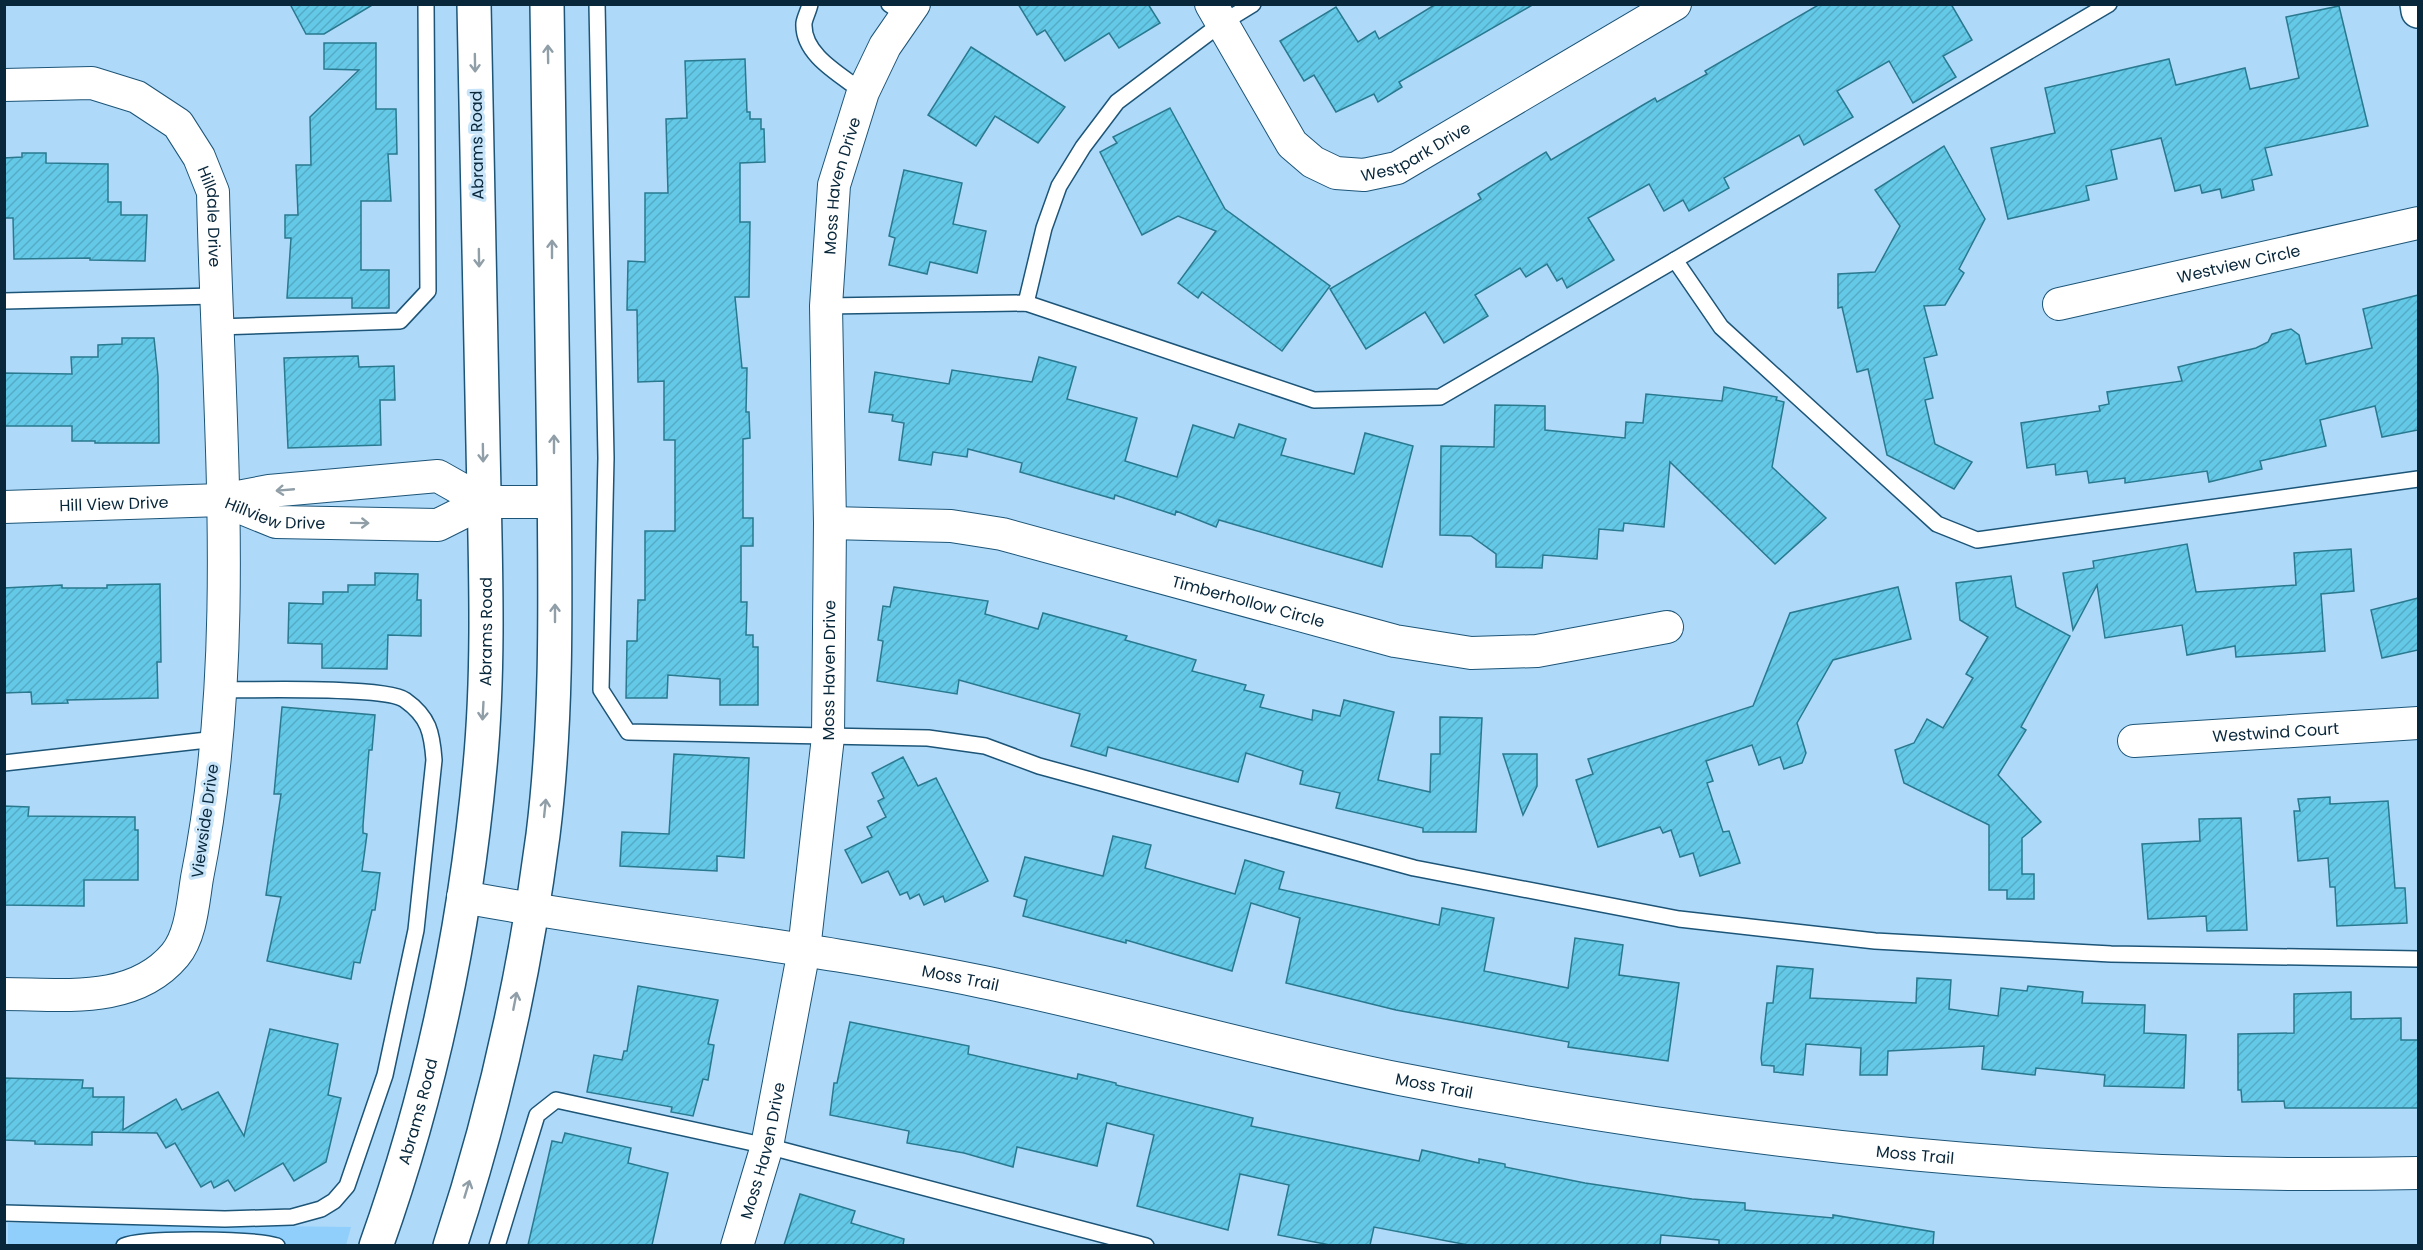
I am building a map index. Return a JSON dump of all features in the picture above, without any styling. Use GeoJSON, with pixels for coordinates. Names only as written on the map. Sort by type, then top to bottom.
{"type":"FeatureCollection","features":[{"type":"Feature","properties":{"kind":"main road","name":"Abrams Road"},"geometry":{"type":"LineString","coordinates":[[376,1245],[402,1167],[434,1049],[463,897],[480,766],[483,707],[484,502],[474,4]]}},
{"type":"Feature","properties":{"kind":"main road"},"geometry":{"type":"LineString","coordinates":[[450,1245],[502,1060],[532,910],[543,834],[551,739],[555,649],[547,4]]}},
{"type":"Feature","properties":{"kind":"main road"},"geometry":{"type":"LineString","coordinates":[[2417,4],[2418,11]]}},
{"type":"Feature","properties":{"kind":"street","name":"Westpark Drive"},"geometry":{"type":"LineString","coordinates":[[1216,14],[1292,144],[1313,162],[1336,172],[1364,175],[1397,168],[1675,4]]}},
{"type":"Feature","properties":{"kind":"street","name":"Moss Haven Drive"},"geometry":{"type":"LineString","coordinates":[[737,1245],[767,1146],[804,950],[828,737],[830,523],[826,306],[834,185],[863,92],[903,8]]}},
{"type":"Feature","properties":{"kind":"street","name":"Hilldale Drive"},"geometry":{"type":"LineString","coordinates":[[4,86],[92,83],[137,97],[178,124],[199,157],[213,192],[222,500]]}},
{"type":"Feature","properties":{"kind":"street","name":"Westview Circle"},"geometry":{"type":"LineString","coordinates":[[2059,304],[2418,224]]}},
{"type":"Feature","properties":{"kind":"street","name":"Hillview Drive"},"geometry":{"type":"LineString","coordinates":[[222,500],[269,491],[438,476],[484,502]]}},
{"type":"Feature","properties":{"kind":"street","name":"Hillview Drive"},"geometry":{"type":"LineString","coordinates":[[222,500],[276,522],[438,525],[484,502],[554,502]]}},
{"type":"Feature","properties":{"kind":"street","name":"Hill View Drive"},"geometry":{"type":"LineString","coordinates":[[4,507],[222,500]]}},
{"type":"Feature","properties":{"kind":"street","name":"Viewside Drive"},"geometry":{"type":"LineString","coordinates":[[4,994],[95,995],[128,987],[158,972],[176,954],[187,931],[205,842],[220,690],[222,500]]}},
{"type":"Feature","properties":{"kind":"street","name":"Timberhollow Circle"},"geometry":{"type":"LineString","coordinates":[[830,523],[951,526],[1002,534],[1395,641],[1471,652],[1537,651],[1667,627]]}},
{"type":"Feature","properties":{"kind":"street","name":"Westwind Court"},"geometry":{"type":"LineString","coordinates":[[2134,741],[2418,723]]}},
{"type":"Feature","properties":{"kind":"street","name":"Moss Trail"},"geometry":{"type":"LineString","coordinates":[[463,897],[532,910],[804,950],[981,981],[1399,1079],[1682,1127],[1917,1156],[2117,1169],[2418,1173]]}},
{"type":"Feature","properties":{"kind":"lane"},"geometry":{"type":"LineString","coordinates":[[217,327],[400,321],[428,291],[426,4]]}},
{"type":"Feature","properties":{"kind":"lane"},"geometry":{"type":"LineString","coordinates":[[597,4],[606,458],[601,690],[628,732],[928,738],[984,746],[1039,766],[1414,868],[1679,919],[1875,941],[2099,954],[2418,959]]}},
{"type":"Feature","properties":{"kind":"lane"},"geometry":{"type":"LineString","coordinates":[[810,4],[804,22],[807,40],[818,57],[863,92]]}},
{"type":"Feature","properties":{"kind":"lane"},"geometry":{"type":"LineString","coordinates":[[1026,303],[1044,228],[1059,186],[1083,147],[1117,102],[1216,14],[1253,4]]}},
{"type":"Feature","properties":{"kind":"lane"},"geometry":{"type":"LineString","coordinates":[[826,306],[1026,303],[1314,400],[1440,397],[2109,4]]}},
{"type":"Feature","properties":{"kind":"lane"},"geometry":{"type":"LineString","coordinates":[[1675,260],[1721,327],[1937,524],[1977,540],[2418,479]]}},
{"type":"Feature","properties":{"kind":"lane"},"geometry":{"type":"LineString","coordinates":[[4,301],[215,296]]}},
{"type":"Feature","properties":{"kind":"lane"},"geometry":{"type":"LineString","coordinates":[[4,1213],[225,1219],[292,1217],[321,1209],[334,1201],[347,1186],[385,1075],[416,930],[434,760],[431,732],[421,714],[403,698],[378,692],[220,690]]}},
{"type":"Feature","properties":{"kind":"lane"},"geometry":{"type":"LineString","coordinates":[[4,763],[216,739]]}},
{"type":"Feature","properties":{"kind":"lane"},"geometry":{"type":"LineString","coordinates":[[497,1245],[537,1115],[556,1100],[767,1146],[1146,1245]]}},
{"type":"Feature","properties":{"kind":"lane"},"geometry":{"type":"LineString","coordinates":[[124,1245],[252,1242],[277,1245]]}},
{"type":"Feature","properties":{"kind":"shaded area"},"geometry":{"type":"Polygon","coordinates":[[[8,1223],[351,1227],[346,1245],[8,1246],[8,1223]]]}},
{"type":"Feature","properties":{"kind":"building"},"geometry":{"type":"Polygon","coordinates":[[[290,4],[374,4],[324,34],[306,34],[290,4]]]}},
{"type":"Feature","properties":{"kind":"building"},"geometry":{"type":"Polygon","coordinates":[[[1018,4],[1148,4],[1160,23],[1119,48],[1109,33],[1065,61],[1045,30],[1037,35],[1018,4]]]}},
{"type":"Feature","properties":{"kind":"building"},"geometry":{"type":"Polygon","coordinates":[[[1436,4],[1534,4],[1399,82],[1402,87],[1378,102],[1374,94],[1336,112],[1314,75],[1304,81],[1280,41],[1336,7],[1358,42],[1375,31],[1379,39],[1436,4]]]}},
{"type":"Feature","properties":{"kind":"building"},"geometry":{"type":"Polygon","coordinates":[[[1820,4],[1951,4],[1972,40],[1943,56],[1956,77],[1913,103],[1889,61],[1837,91],[1853,117],[1804,145],[1799,135],[1724,178],[1729,188],[1689,211],[1683,200],[1664,211],[1649,184],[1588,218],[1614,260],[1567,288],[1562,278],[1557,281],[1547,264],[1526,277],[1520,268],[1475,295],[1488,316],[1444,343],[1425,312],[1366,349],[1330,289],[1481,199],[1478,194],[1546,152],[1551,160],[1655,98],[1657,102],[1707,74],[1705,71],[1820,4]]]}},
{"type":"Feature","properties":{"kind":"building"},"geometry":{"type":"Polygon","coordinates":[[[2339,6],[2368,126],[2265,148],[2272,175],[2252,180],[2254,190],[2222,198],[2220,189],[2202,193],[2200,185],[2175,191],[2161,138],[2111,150],[2117,179],[2086,186],[2089,200],[2008,219],[1991,148],[2055,133],[2045,88],[2169,59],[2176,85],[2245,68],[2250,89],[2299,78],[2286,17],[2339,6]]]}},
{"type":"Feature","properties":{"kind":"building"},"geometry":{"type":"Polygon","coordinates":[[[324,43],[376,43],[376,109],[396,109],[397,154],[388,154],[391,201],[361,201],[361,270],[389,270],[389,308],[352,308],[352,298],[287,298],[291,238],[285,238],[285,215],[298,215],[296,165],[311,165],[310,117],[359,70],[324,69],[324,43]]]}},
{"type":"Feature","properties":{"kind":"building"},"geometry":{"type":"Polygon","coordinates":[[[971,47],[1065,107],[1038,143],[995,116],[976,146],[928,115],[971,47]]]}},
{"type":"Feature","properties":{"kind":"building"},"geometry":{"type":"Polygon","coordinates":[[[745,59],[747,112],[750,112],[750,119],[761,119],[761,129],[764,129],[765,162],[740,163],[740,222],[750,222],[749,297],[735,297],[742,368],[747,368],[746,412],[749,412],[750,438],[743,439],[743,518],[753,518],[753,546],[741,546],[741,602],[747,602],[746,635],[753,635],[753,647],[758,647],[758,705],[720,705],[720,679],[668,675],[667,698],[626,698],[627,641],[637,641],[638,600],[645,600],[645,531],[675,531],[675,440],[664,440],[664,381],[638,382],[637,310],[627,310],[628,261],[645,262],[645,193],[668,193],[666,119],[687,118],[685,61],[745,59]]]}},
{"type":"Feature","properties":{"kind":"building"},"geometry":{"type":"Polygon","coordinates":[[[1170,108],[1225,209],[1330,286],[1282,351],[1202,292],[1198,298],[1178,283],[1216,231],[1178,216],[1142,235],[1100,152],[1117,143],[1113,137],[1170,108]]]}},
{"type":"Feature","properties":{"kind":"building"},"geometry":{"type":"Polygon","coordinates":[[[1944,146],[1985,219],[1959,269],[1964,273],[1945,305],[1924,306],[1937,355],[1924,358],[1933,398],[1925,400],[1935,444],[1972,462],[1954,489],[1887,455],[1868,369],[1857,372],[1842,307],[1838,308],[1838,274],[1875,272],[1900,226],[1875,190],[1944,146]]]}},
{"type":"Feature","properties":{"kind":"building"},"geometry":{"type":"Polygon","coordinates":[[[22,153],[46,153],[46,163],[108,164],[108,202],[121,202],[121,215],[147,215],[145,261],[90,260],[90,258],[14,259],[13,218],[4,218],[4,158],[22,157],[22,153]]]}},
{"type":"Feature","properties":{"kind":"building"},"geometry":{"type":"Polygon","coordinates":[[[904,170],[962,183],[953,224],[986,231],[977,273],[930,262],[927,274],[889,265],[895,238],[889,236],[904,170]]]}},
{"type":"Feature","properties":{"kind":"building"},"geometry":{"type":"Polygon","coordinates":[[[2418,295],[2418,430],[2382,437],[2375,406],[2320,420],[2326,446],[2260,461],[2262,469],[2209,482],[2207,471],[2125,483],[2125,478],[2089,483],[2087,471],[2056,475],[2055,464],[2027,468],[2021,423],[2100,411],[2099,406],[2109,404],[2107,392],[2182,381],[2178,367],[2256,348],[2268,342],[2272,334],[2291,329],[2299,335],[2306,364],[2372,348],[2363,309],[2418,295]]]}},
{"type":"Feature","properties":{"kind":"building"},"geometry":{"type":"Polygon","coordinates":[[[122,338],[154,338],[158,376],[159,443],[72,441],[72,426],[4,426],[4,373],[72,374],[71,357],[98,357],[98,345],[122,344],[122,338]]]}},
{"type":"Feature","properties":{"kind":"building"},"geometry":{"type":"Polygon","coordinates":[[[358,356],[359,367],[394,366],[395,400],[380,400],[381,445],[288,448],[284,358],[358,356]]]}},
{"type":"Feature","properties":{"kind":"building"},"geometry":{"type":"Polygon","coordinates":[[[1039,357],[1076,367],[1067,399],[1137,418],[1125,461],[1177,477],[1193,425],[1234,438],[1239,424],[1286,439],[1281,455],[1354,474],[1365,433],[1413,446],[1382,567],[1219,520],[1216,527],[1176,511],[1175,515],[1115,495],[1114,499],[1020,472],[1022,463],[968,449],[967,457],[933,452],[931,465],[899,460],[904,423],[892,421],[893,415],[869,412],[875,372],[949,384],[952,370],[1032,382],[1039,357]]]}},
{"type":"Feature","properties":{"kind":"building"},"geometry":{"type":"Polygon","coordinates":[[[1724,387],[1777,397],[1776,400],[1784,402],[1772,467],[1826,518],[1775,564],[1670,462],[1664,527],[1624,523],[1623,531],[1599,529],[1597,559],[1543,555],[1542,568],[1496,567],[1496,554],[1471,536],[1440,535],[1441,446],[1494,447],[1495,405],[1545,406],[1545,430],[1625,438],[1626,422],[1643,423],[1646,394],[1722,401],[1724,387]]]}},
{"type":"Feature","properties":{"kind":"building"},"geometry":{"type":"Polygon","coordinates":[[[2187,544],[2196,592],[2296,585],[2294,553],[2351,549],[2354,591],[2321,594],[2325,651],[2236,657],[2235,646],[2187,655],[2182,625],[2105,638],[2097,585],[2073,630],[2063,573],[2094,568],[2093,561],[2187,544]]]}},
{"type":"Feature","properties":{"kind":"building"},"geometry":{"type":"Polygon","coordinates":[[[375,573],[418,574],[417,600],[421,600],[421,636],[388,635],[387,669],[322,668],[322,644],[288,643],[289,603],[323,604],[323,592],[348,592],[348,585],[375,585],[375,573]]]}},
{"type":"Feature","properties":{"kind":"building"},"geometry":{"type":"Polygon","coordinates":[[[2011,576],[2016,607],[2070,636],[2021,727],[2026,730],[1998,775],[2041,822],[2022,838],[2022,874],[2034,874],[2034,899],[2007,899],[2007,890],[1989,890],[1989,825],[1904,783],[1895,750],[1914,743],[1927,719],[1943,728],[1973,678],[1966,674],[1988,637],[1960,620],[1956,583],[2011,576]]]}},
{"type":"Feature","properties":{"kind":"building"},"geometry":{"type":"Polygon","coordinates":[[[160,584],[161,662],[157,662],[158,698],[67,700],[68,703],[32,704],[31,692],[4,693],[4,588],[62,585],[62,588],[107,588],[107,585],[160,584]]]}},
{"type":"Feature","properties":{"kind":"building"},"geometry":{"type":"Polygon","coordinates":[[[894,587],[988,601],[985,614],[1038,629],[1043,613],[1127,636],[1125,640],[1196,660],[1192,671],[1246,685],[1244,690],[1264,695],[1260,707],[1312,720],[1313,710],[1340,716],[1344,700],[1394,712],[1378,780],[1430,792],[1431,754],[1440,754],[1440,717],[1482,718],[1476,832],[1423,832],[1423,828],[1336,808],[1340,793],[1300,784],[1303,771],[1246,753],[1238,782],[1108,747],[1106,756],[1071,746],[1080,714],[959,680],[957,694],[877,681],[883,641],[878,640],[883,606],[890,607],[894,587]]]}},
{"type":"Feature","properties":{"kind":"building"},"geometry":{"type":"Polygon","coordinates":[[[1898,587],[1911,639],[1833,660],[1797,723],[1806,753],[1802,763],[1784,769],[1780,757],[1759,765],[1752,745],[1706,761],[1713,781],[1707,783],[1723,832],[1729,831],[1740,863],[1700,876],[1693,853],[1680,857],[1671,830],[1663,833],[1660,827],[1598,847],[1576,780],[1593,774],[1588,759],[1753,706],[1790,613],[1898,587]]]}},
{"type":"Feature","properties":{"kind":"building"},"geometry":{"type":"Polygon","coordinates":[[[2418,598],[2418,650],[2382,658],[2371,610],[2418,598]]]}},
{"type":"Feature","properties":{"kind":"building"},"geometry":{"type":"Polygon","coordinates":[[[282,707],[375,715],[372,750],[369,750],[363,825],[363,833],[367,834],[362,871],[380,873],[375,910],[372,910],[360,963],[354,962],[351,979],[267,961],[281,897],[266,895],[281,794],[274,794],[282,707]]]}},
{"type":"Feature","properties":{"kind":"building"},"geometry":{"type":"Polygon","coordinates":[[[674,754],[749,758],[744,858],[717,856],[717,871],[620,866],[622,832],[669,834],[674,754]]]}},
{"type":"Feature","properties":{"kind":"building"},"geometry":{"type":"Polygon","coordinates":[[[1503,754],[1537,754],[1537,786],[1523,815],[1503,754]]]}},
{"type":"Feature","properties":{"kind":"building"},"geometry":{"type":"Polygon","coordinates":[[[903,757],[918,786],[936,778],[988,881],[945,902],[943,896],[924,905],[919,894],[910,899],[907,892],[900,895],[888,871],[862,883],[845,850],[872,837],[867,827],[886,817],[878,801],[884,798],[872,773],[903,757]]]}},
{"type":"Feature","properties":{"kind":"building"},"geometry":{"type":"Polygon","coordinates":[[[2330,797],[2330,804],[2388,801],[2395,888],[2405,888],[2407,923],[2337,926],[2335,887],[2330,887],[2328,858],[2298,861],[2294,811],[2300,811],[2298,799],[2330,797]]]}},
{"type":"Feature","properties":{"kind":"building"},"geometry":{"type":"Polygon","coordinates":[[[4,806],[29,807],[28,816],[135,817],[135,830],[138,830],[138,880],[84,880],[84,906],[4,905],[4,806]]]}},
{"type":"Feature","properties":{"kind":"building"},"geometry":{"type":"Polygon","coordinates":[[[2241,818],[2247,930],[2207,931],[2206,916],[2148,919],[2142,844],[2200,841],[2199,819],[2241,818]]]}},
{"type":"Feature","properties":{"kind":"building"},"geometry":{"type":"Polygon","coordinates":[[[1113,836],[1151,845],[1145,868],[1235,894],[1245,860],[1284,872],[1279,889],[1439,925],[1442,908],[1494,918],[1484,971],[1568,988],[1575,938],[1623,945],[1619,975],[1679,983],[1668,1061],[1568,1047],[1569,1042],[1396,1010],[1286,983],[1300,918],[1251,903],[1232,971],[1126,940],[1126,943],[1023,916],[1027,900],[1014,896],[1025,857],[1103,876],[1113,836]]]}},
{"type":"Feature","properties":{"kind":"building"},"geometry":{"type":"Polygon","coordinates":[[[1777,966],[1813,969],[1810,998],[1916,1003],[1917,978],[1951,980],[1949,1009],[1998,1016],[2001,988],[2027,991],[2028,986],[2083,992],[2082,1003],[2145,1005],[2144,1033],[2186,1035],[2184,1088],[2104,1086],[2105,1075],[2036,1068],[2035,1075],[1982,1069],[1984,1046],[1888,1051],[1887,1075],[1860,1075],[1861,1048],[1806,1044],[1803,1075],[1774,1072],[1774,1066],[1762,1065],[1761,1058],[1767,1003],[1773,1003],[1777,966]]]}},
{"type":"Feature","properties":{"kind":"building"},"geometry":{"type":"Polygon","coordinates":[[[638,986],[718,1000],[708,1044],[714,1045],[708,1080],[703,1079],[693,1116],[671,1112],[672,1107],[587,1092],[594,1055],[622,1060],[624,1051],[627,1051],[638,986]]]}},
{"type":"Feature","properties":{"kind":"building"},"geometry":{"type":"Polygon","coordinates":[[[2351,992],[2351,1019],[2401,1018],[2401,1040],[2418,1040],[2418,1108],[2285,1108],[2284,1101],[2242,1102],[2241,1090],[2238,1090],[2238,1034],[2294,1033],[2294,994],[2351,992]]]}},
{"type":"Feature","properties":{"kind":"building"},"geometry":{"type":"Polygon","coordinates":[[[850,1022],[969,1046],[968,1054],[1077,1079],[1078,1074],[1253,1118],[1251,1126],[1419,1161],[1422,1150],[1479,1163],[1479,1159],[1505,1164],[1505,1167],[1585,1183],[1692,1199],[1745,1203],[1745,1210],[1833,1218],[1833,1215],[1934,1232],[1933,1245],[1719,1245],[1719,1240],[1661,1235],[1660,1245],[1468,1245],[1374,1227],[1370,1245],[1330,1245],[1278,1235],[1289,1185],[1240,1174],[1228,1230],[1137,1206],[1154,1135],[1107,1123],[1097,1166],[1017,1147],[1013,1167],[964,1153],[907,1143],[909,1131],[830,1115],[834,1083],[837,1083],[850,1022]]]}},
{"type":"Feature","properties":{"kind":"building"},"geometry":{"type":"Polygon","coordinates":[[[270,1029],[338,1044],[328,1095],[341,1098],[326,1162],[294,1181],[283,1163],[235,1191],[228,1180],[214,1188],[211,1181],[201,1187],[175,1143],[166,1148],[157,1133],[92,1132],[92,1145],[35,1144],[35,1141],[4,1140],[4,1078],[83,1080],[82,1088],[93,1088],[93,1097],[124,1097],[123,1130],[176,1099],[182,1110],[218,1092],[244,1136],[270,1029]]]}},
{"type":"Feature","properties":{"kind":"building"},"geometry":{"type":"Polygon","coordinates":[[[565,1133],[631,1148],[628,1163],[668,1173],[652,1245],[528,1245],[552,1141],[562,1143],[565,1133]]]}},
{"type":"Feature","properties":{"kind":"building"},"geometry":{"type":"Polygon","coordinates":[[[800,1194],[855,1211],[851,1223],[904,1239],[903,1245],[784,1245],[800,1194]]]}}]}
